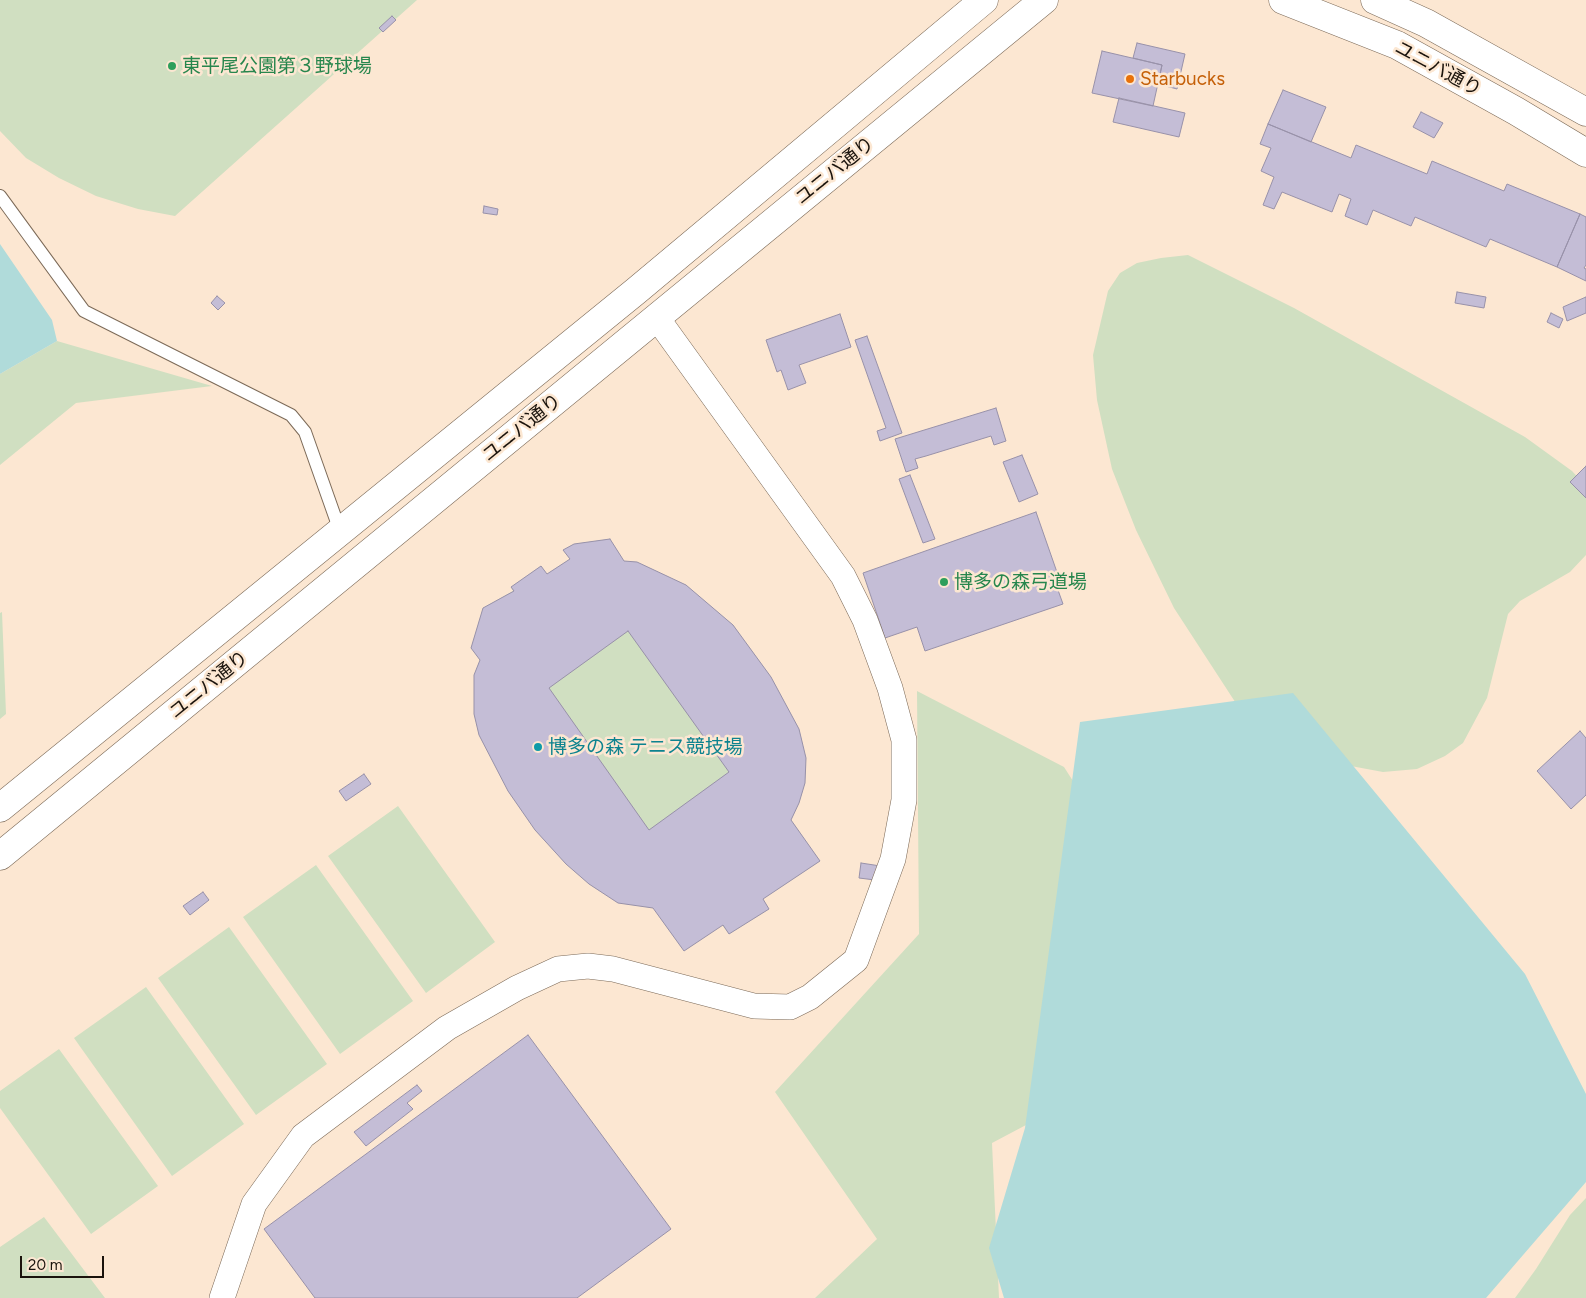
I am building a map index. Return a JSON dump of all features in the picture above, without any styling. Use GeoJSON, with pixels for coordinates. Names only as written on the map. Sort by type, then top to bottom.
{"type":"FeatureCollection","features":[{"type":"Feature","properties":{"kind":"street","name":"ユニバ通り"},"geometry":{"type":"LineString","coordinates":[[0,808],[636,291],[984,0]]}},
{"type":"Feature","properties":{"kind":"street","name":"ユニバ通り"},"geometry":{"type":"LineString","coordinates":[[0,856],[1044,0]]}},
{"type":"Feature","properties":{"kind":"street","name":"ユニバ通り"},"geometry":{"type":"LineString","coordinates":[[1283,0],[1396,45],[1516,111],[1586,153]]}},
{"type":"Feature","properties":{"kind":"street","name":"ユニバ通り"},"geometry":{"type":"LineString","coordinates":[[1376,0],[1426,23],[1586,112]]}},
{"type":"Feature","properties":{"kind":"street"},"geometry":{"type":"LineString","coordinates":[[222,1298],[254,1204],[304,1136],[447,1028],[517,988],[558,969],[588,966],[613,969],[754,1006],[790,1007],[810,997],[856,960],[893,859],[904,800],[904,740],[890,688],[865,620],[843,576],[657,318]]}},
{"type":"Feature","properties":{"kind":"lane"},"geometry":{"type":"LineString","coordinates":[[0,196],[84,311],[291,415],[305,432],[340,531]]}},
{"type":"Feature","properties":{"kind":"green space","name":"東平尾公園第３野球場"},"geometry":{"type":"Polygon","coordinates":[[[0,0],[417,0],[175,216],[138,209],[96,196],[59,178],[26,158],[0,131],[0,0]]]}},
{"type":"Feature","properties":{"kind":"green space"},"geometry":{"type":"Polygon","coordinates":[[[1188,255],[1294,308],[1525,437],[1572,471],[1586,486],[1586,555],[1570,572],[1520,601],[1508,614],[1487,698],[1463,743],[1445,756],[1417,769],[1383,772],[1308,758],[1241,711],[1174,608],[1136,530],[1112,469],[1097,400],[1093,355],[1108,291],[1120,273],[1137,263],[1188,255]]]}},
{"type":"Feature","properties":{"kind":"green space"},"geometry":{"type":"Polygon","coordinates":[[[57,341],[212,386],[76,403],[0,465],[0,374],[57,341]]]}},
{"type":"Feature","properties":{"kind":"green space","name":"博多の森 テニス競技場"},"geometry":{"type":"Polygon","coordinates":[[[610,539],[624,561],[637,562],[686,585],[733,625],[771,677],[799,729],[806,758],[805,783],[791,820],[820,861],[763,899],[769,909],[729,934],[722,925],[684,951],[653,908],[618,903],[589,884],[566,864],[535,830],[508,791],[479,735],[474,714],[474,675],[480,660],[471,648],[483,608],[513,591],[511,587],[541,566],[547,574],[570,559],[563,550],[574,544],[610,539]]]}},
{"type":"Feature","properties":{"kind":"green space"},"geometry":{"type":"Polygon","coordinates":[[[2,612],[6,714],[0,719],[0,613],[2,612]]]}},
{"type":"Feature","properties":{"kind":"green space"},"geometry":{"type":"Polygon","coordinates":[[[917,691],[1064,767],[1155,909],[1128,1071],[992,1143],[999,1298],[815,1298],[877,1239],[775,1092],[919,934],[917,691]]]}},
{"type":"Feature","properties":{"kind":"green space"},"geometry":{"type":"Polygon","coordinates":[[[398,806],[495,942],[426,993],[328,856],[398,806]]]}},
{"type":"Feature","properties":{"kind":"green space"},"geometry":{"type":"Polygon","coordinates":[[[316,865],[413,1001],[340,1054],[243,917],[316,865]]]}},
{"type":"Feature","properties":{"kind":"green space"},"geometry":{"type":"Polygon","coordinates":[[[229,927],[327,1064],[256,1115],[158,978],[229,927]]]}},
{"type":"Feature","properties":{"kind":"green space"},"geometry":{"type":"Polygon","coordinates":[[[146,987],[244,1124],[172,1176],[74,1038],[146,987]]]}},
{"type":"Feature","properties":{"kind":"green space"},"geometry":{"type":"Polygon","coordinates":[[[59,1049],[158,1186],[91,1234],[0,1108],[0,1091],[59,1049]]]}},
{"type":"Feature","properties":{"kind":"green space"},"geometry":{"type":"Polygon","coordinates":[[[1586,1198],[1586,1298],[1515,1298],[1570,1215],[1586,1198]]]}},
{"type":"Feature","properties":{"kind":"green space"},"geometry":{"type":"Polygon","coordinates":[[[44,1217],[105,1298],[0,1298],[0,1247],[44,1217]]]}},
{"type":"Feature","properties":{"kind":"water"},"geometry":{"type":"Polygon","coordinates":[[[0,244],[52,320],[57,341],[0,374],[0,244]]]}},
{"type":"Feature","properties":{"kind":"water"},"geometry":{"type":"Polygon","coordinates":[[[1293,693],[1525,974],[1586,1094],[1586,1182],[1486,1298],[1004,1298],[989,1248],[1025,1128],[1080,722],[1293,693]]]}},
{"type":"Feature","properties":{"kind":"building"},"geometry":{"type":"Polygon","coordinates":[[[392,16],[396,20],[383,32],[379,28],[392,16]]]}},
{"type":"Feature","properties":{"kind":"building"},"geometry":{"type":"Polygon","coordinates":[[[1137,43],[1185,54],[1177,89],[1158,84],[1162,65],[1133,58],[1137,43]]]}},
{"type":"Feature","properties":{"kind":"building"},"geometry":{"type":"Polygon","coordinates":[[[1102,51],[1162,65],[1153,106],[1092,93],[1102,51]]]}},
{"type":"Feature","properties":{"kind":"building"},"geometry":{"type":"Polygon","coordinates":[[[1283,90],[1326,107],[1311,142],[1268,124],[1283,90]]]}},
{"type":"Feature","properties":{"kind":"building"},"geometry":{"type":"Polygon","coordinates":[[[1119,98],[1185,113],[1179,137],[1113,122],[1119,98]]]}},
{"type":"Feature","properties":{"kind":"building"},"geometry":{"type":"Polygon","coordinates":[[[1421,112],[1443,123],[1434,138],[1413,127],[1421,112]]]}},
{"type":"Feature","properties":{"kind":"building"},"geometry":{"type":"Polygon","coordinates":[[[1268,124],[1351,158],[1356,145],[1427,174],[1432,161],[1504,191],[1507,184],[1580,214],[1557,267],[1490,239],[1486,247],[1415,217],[1411,226],[1373,210],[1367,225],[1345,216],[1351,199],[1339,194],[1332,212],[1282,192],[1274,209],[1263,205],[1274,177],[1261,171],[1271,148],[1260,144],[1268,124]]]}},
{"type":"Feature","properties":{"kind":"building"},"geometry":{"type":"Polygon","coordinates":[[[484,206],[498,209],[497,215],[483,213],[484,206]]]}},
{"type":"Feature","properties":{"kind":"building"},"geometry":{"type":"Polygon","coordinates":[[[1580,214],[1586,217],[1586,265],[1584,268],[1586,269],[1586,281],[1557,267],[1580,214]]]}},
{"type":"Feature","properties":{"kind":"building"},"geometry":{"type":"Polygon","coordinates":[[[1457,292],[1486,297],[1484,308],[1455,303],[1457,292]]]}},
{"type":"Feature","properties":{"kind":"building"},"geometry":{"type":"Polygon","coordinates":[[[217,296],[225,303],[218,310],[211,303],[217,296]]]}},
{"type":"Feature","properties":{"kind":"building"},"geometry":{"type":"Polygon","coordinates":[[[1586,297],[1586,313],[1567,321],[1563,307],[1586,297]]]}},
{"type":"Feature","properties":{"kind":"building"},"geometry":{"type":"Polygon","coordinates":[[[1551,313],[1563,319],[1559,328],[1547,322],[1551,313]]]}},
{"type":"Feature","properties":{"kind":"building"},"geometry":{"type":"Polygon","coordinates":[[[840,314],[851,347],[799,365],[806,383],[788,390],[781,370],[777,372],[766,340],[840,314]]]}},
{"type":"Feature","properties":{"kind":"building"},"geometry":{"type":"Polygon","coordinates":[[[867,336],[902,433],[880,441],[877,431],[886,428],[855,340],[867,336]]]}},
{"type":"Feature","properties":{"kind":"building"},"geometry":{"type":"Polygon","coordinates":[[[996,408],[1006,441],[994,445],[991,436],[915,459],[918,468],[906,472],[895,439],[996,408]]]}},
{"type":"Feature","properties":{"kind":"building"},"geometry":{"type":"Polygon","coordinates":[[[1022,455],[1038,494],[1019,502],[1003,462],[1022,455]]]}},
{"type":"Feature","properties":{"kind":"building"},"geometry":{"type":"Polygon","coordinates":[[[1586,466],[1586,498],[1570,482],[1586,466]]]}},
{"type":"Feature","properties":{"kind":"building"},"geometry":{"type":"Polygon","coordinates":[[[910,475],[935,539],[923,543],[899,479],[910,475]]]}},
{"type":"Feature","properties":{"kind":"building"},"geometry":{"type":"Polygon","coordinates":[[[1036,512],[1059,578],[1054,579],[1063,604],[925,651],[917,627],[885,638],[863,573],[1036,512]]]}},
{"type":"Feature","properties":{"kind":"building","name":"博多の森 テニス競技場"},"geometry":{"type":"Polygon","coordinates":[[[610,539],[624,561],[637,562],[686,585],[733,625],[771,677],[799,729],[806,758],[805,783],[791,820],[820,861],[763,899],[769,909],[729,934],[723,925],[684,951],[653,908],[618,903],[589,884],[566,864],[535,830],[508,791],[479,735],[474,714],[474,675],[480,660],[471,648],[483,608],[514,591],[511,587],[541,566],[547,574],[570,559],[563,550],[574,544],[610,539]],[[628,631],[549,688],[649,830],[729,772],[628,631]]]}},
{"type":"Feature","properties":{"kind":"building"},"geometry":{"type":"Polygon","coordinates":[[[1580,731],[1586,738],[1586,795],[1571,809],[1537,771],[1580,731]]]}},
{"type":"Feature","properties":{"kind":"building"},"geometry":{"type":"Polygon","coordinates":[[[364,774],[371,784],[346,801],[339,791],[364,774]]]}},
{"type":"Feature","properties":{"kind":"building"},"geometry":{"type":"Polygon","coordinates":[[[861,863],[887,867],[883,881],[859,878],[861,863]]]}},
{"type":"Feature","properties":{"kind":"building"},"geometry":{"type":"Polygon","coordinates":[[[203,892],[209,900],[190,915],[183,906],[203,892]]]}},
{"type":"Feature","properties":{"kind":"building"},"geometry":{"type":"Polygon","coordinates":[[[528,1035],[671,1229],[577,1298],[315,1298],[264,1229],[528,1035]]]}},
{"type":"Feature","properties":{"kind":"building"},"geometry":{"type":"Polygon","coordinates":[[[417,1085],[422,1091],[407,1103],[413,1109],[366,1146],[354,1132],[417,1085]]]}},
{"type":"Feature","properties":{"kind":"place","name":"東平尾公園第３野球場"},"geometry":{"type":"Point","coordinates":[172,66]}},
{"type":"Feature","properties":{"kind":"place","name":"Starbucks"},"geometry":{"type":"Point","coordinates":[1130,79]}},
{"type":"Feature","properties":{"kind":"place","name":"博多の森弓道場"},"geometry":{"type":"Point","coordinates":[944,582]}},
{"type":"Feature","properties":{"kind":"place","name":"博多の森 テニス競技場"},"geometry":{"type":"Point","coordinates":[538,747]}}]}
